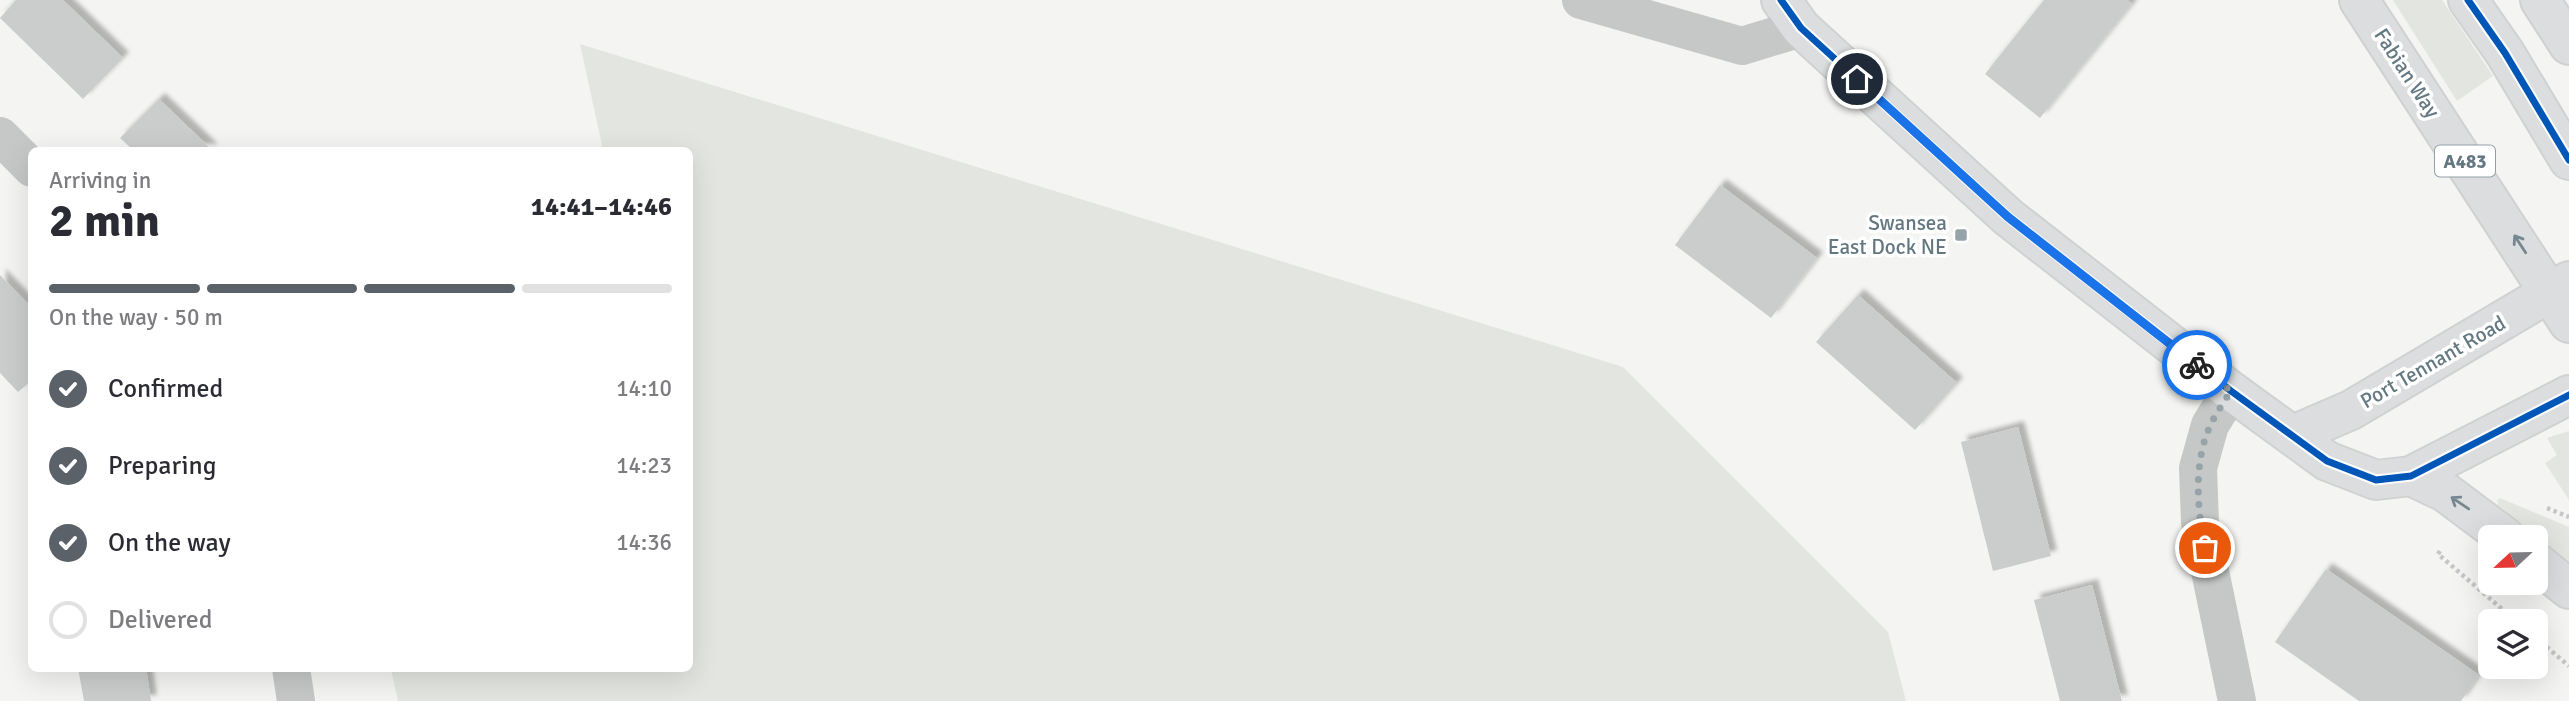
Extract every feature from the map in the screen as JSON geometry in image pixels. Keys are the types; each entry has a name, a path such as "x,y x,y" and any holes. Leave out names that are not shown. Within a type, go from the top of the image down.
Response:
{"main road":[{"name":"Fabian Way","path":"2359,0 2563,299"},
{"path":"2469,0 2505,53 2569,160"},
{"path":"2540,0 2569,45"},
{"path":"1791,14 2008,217 2231,391 2328,461 2376,480 2411,475 2569,395"},
{"name":"Port Tennant Road","path":"2293,435 2351,410 2563,299"},
{"path":"2411,475 2445,492 2489,525"},
{"path":"2548,572 2569,589"}],"street":[{"path":"1581,0 1742,47 1791,14"},
{"path":"0,136 28,164"},
{"path":"2231,391 2210,425 2198,468 2200,523 2236,701"},
{"path":"292,672 296,701"}],"path":[{"path":"2548,649 2569,667"}],"shaded area":[{"path":"2393,0 2442,0 2493,76 2457,101"},
{"path":"580,44 1623,367 1888,632 1906,701 398,701 392,672 693,672 693,147 602,147"},
{"path":"2569,431 2569,500 2545,463 2557,455 2547,438"},
{"path":"2500,498 2569,527 2569,563 2548,546 2548,525 2522,525 2498,505 2497,500"}],"building":[{"path":"16,0 63,0 123,58 83,99 0,18"},
{"path":"2044,0 2127,0 2132,4 2040,118 1985,74"},
{"path":"159,99 209,147 130,147 120,138"},
{"path":"1720,185 1817,258 1771,318 1675,245"},
{"path":"0,275 28,304 28,383 18,392 0,373"},
{"path":"1858,295 1957,383 1915,430 1816,342"},
{"path":"2018,427 2051,556 1993,571 1961,442"},
{"path":"2326,569 2478,676 2461,701 2359,701 2275,642"},
{"path":"2092,585 2122,701 2060,701 2034,600"},
{"path":"79,672 147,672 151,701 84,701"}],"cycle path":[{"path":"1781,0 1801,28 2008,217 2231,391 2327,461 2376,480 2411,476 2569,395"},
{"path":"2468,0 2505,53 2569,160"}],"way so far":[{"path":"2197,365 2231,391 2210,425 2198,468 2200,523 2205,548"}],"place":[{"name":"Swansea East Dock NE","path":"1961,235"}],"route":[{"path":"1857,79 2008,217 2197,365"}]}
